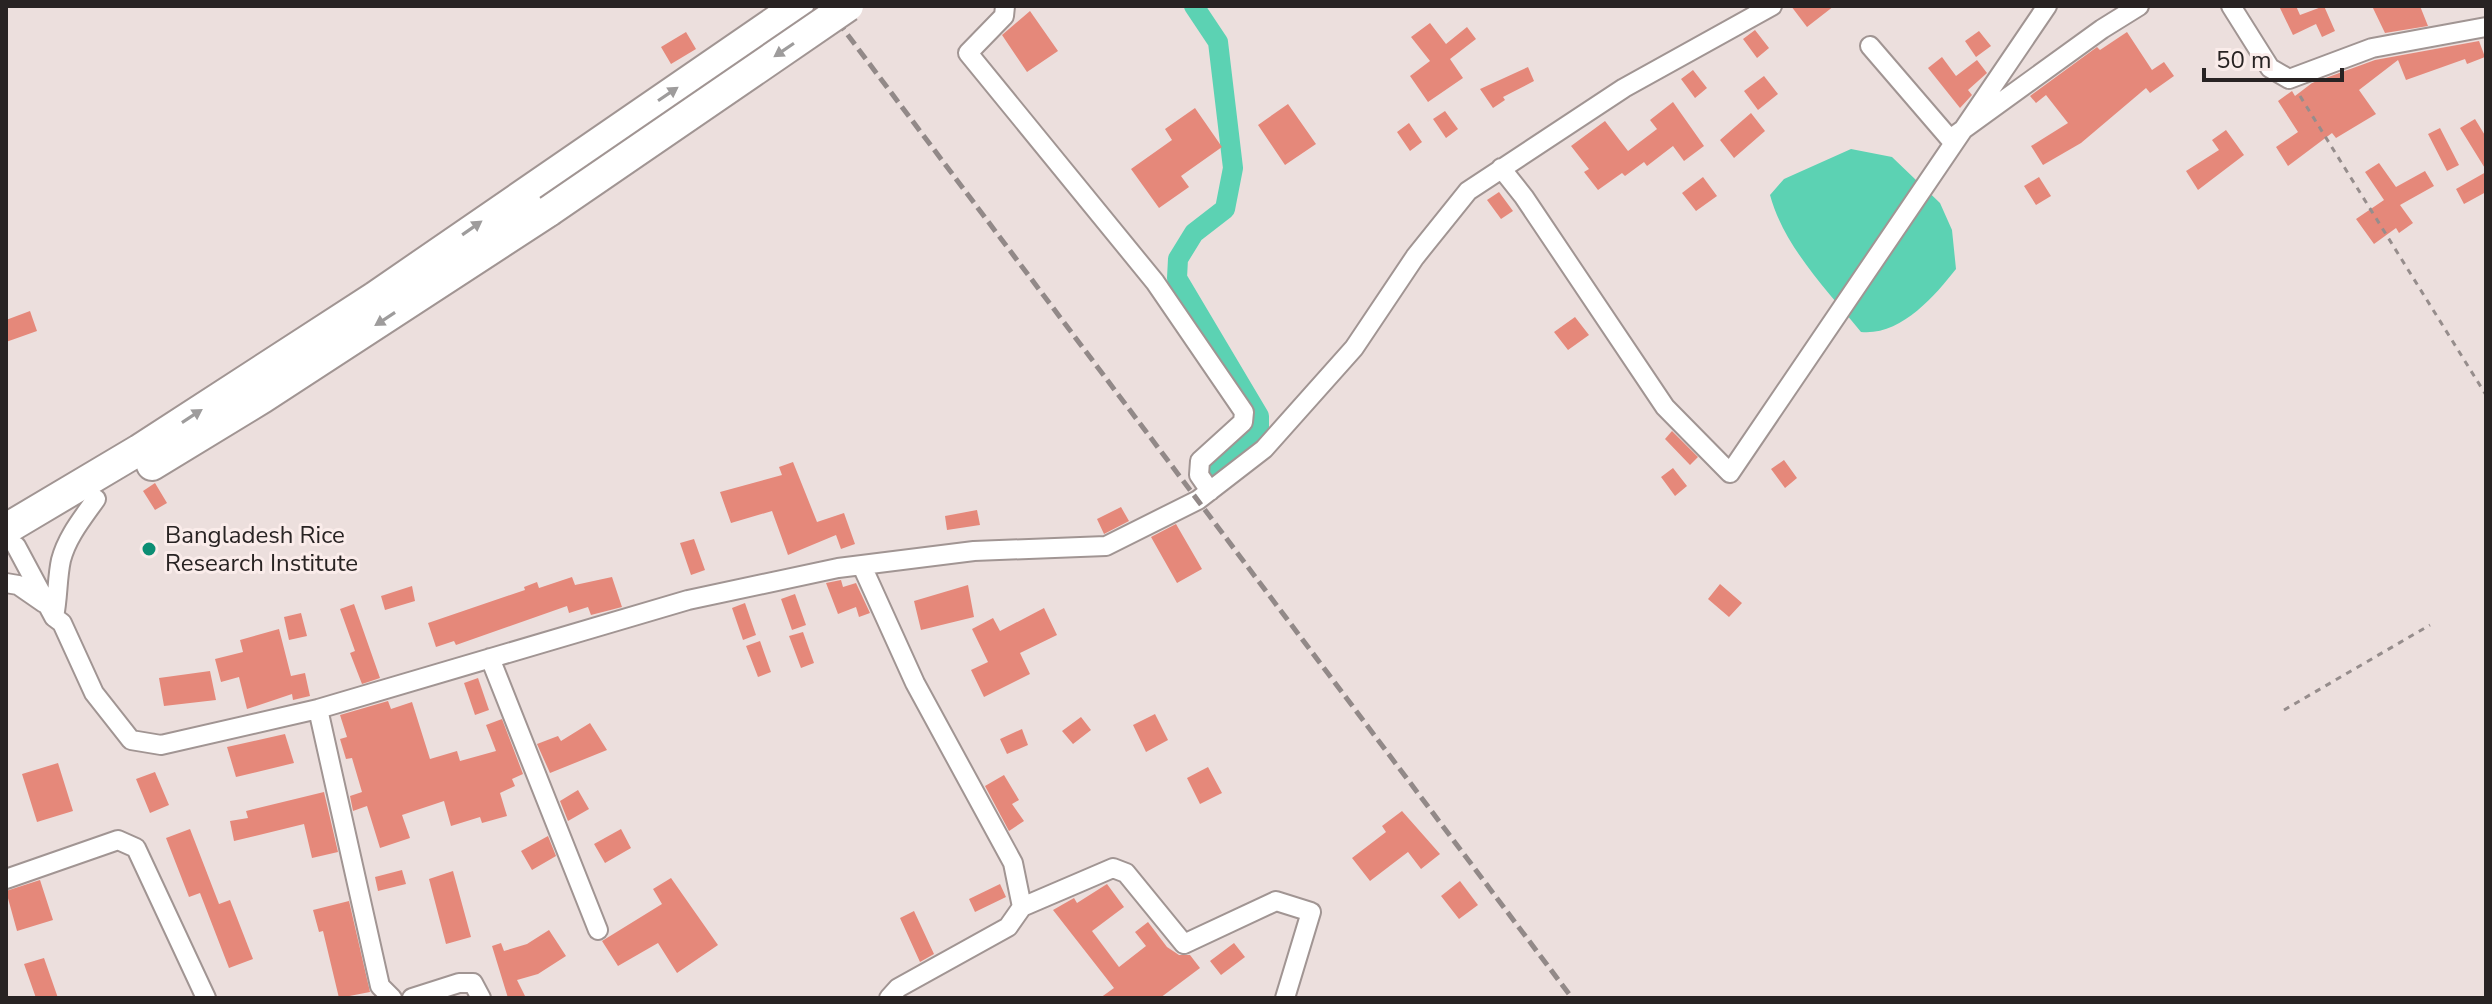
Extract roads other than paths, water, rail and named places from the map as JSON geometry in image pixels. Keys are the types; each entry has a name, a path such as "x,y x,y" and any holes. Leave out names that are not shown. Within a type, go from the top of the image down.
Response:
{"main road":[{"path":"9,542 798,6"},
{"path":"9,542 96,499 262,398 549,211 848,6"}],"street":[{"path":"1005,6 1004,16 968,53 1155,282 1244,412 1243,422 1200,461 1199,475 1210,491"},
{"path":"6,583 18,585 62,623 94,693 131,740 161,745 318,709 688,600 862,566 974,551 1106,546 1210,491 1264,449 1354,348 1415,257 1468,191 1624,88 1772,6"},
{"path":"1501,168 1524,197 1665,407 1730,473 2047,6"},
{"path":"1870,46 1950,139 2102,29 2139,6"},
{"path":"2231,6 2270,68 2289,79 2372,48 2486,27"},
{"path":"52,612 61,590 60,562 71,534 96,499"},
{"path":"9,542 52,612"},
{"path":"862,566 915,683 1013,863 1022,907"},
{"path":"490,658 598,930"},
{"path":"318,709 380,986 392,998"},
{"path":"6,879 118,840 136,848 206,998"},
{"path":"889,998 898,988 1008,927 1022,907 1113,868 1126,873 1184,944 1276,901 1311,912 1285,998"},
{"path":"412,998 459,983 473,983 481,998"}],"waterway":[{"path":"1194,6 1218,42 1233,168 1225,209 1194,233 1178,259 1177,278 1259,416 1259,427 1214,472"}],"railway":[{"path":"826,6 1572,998"}],"place":[{"name":"Bangladesh Rice Research Institute","path":"149,549"}]}
